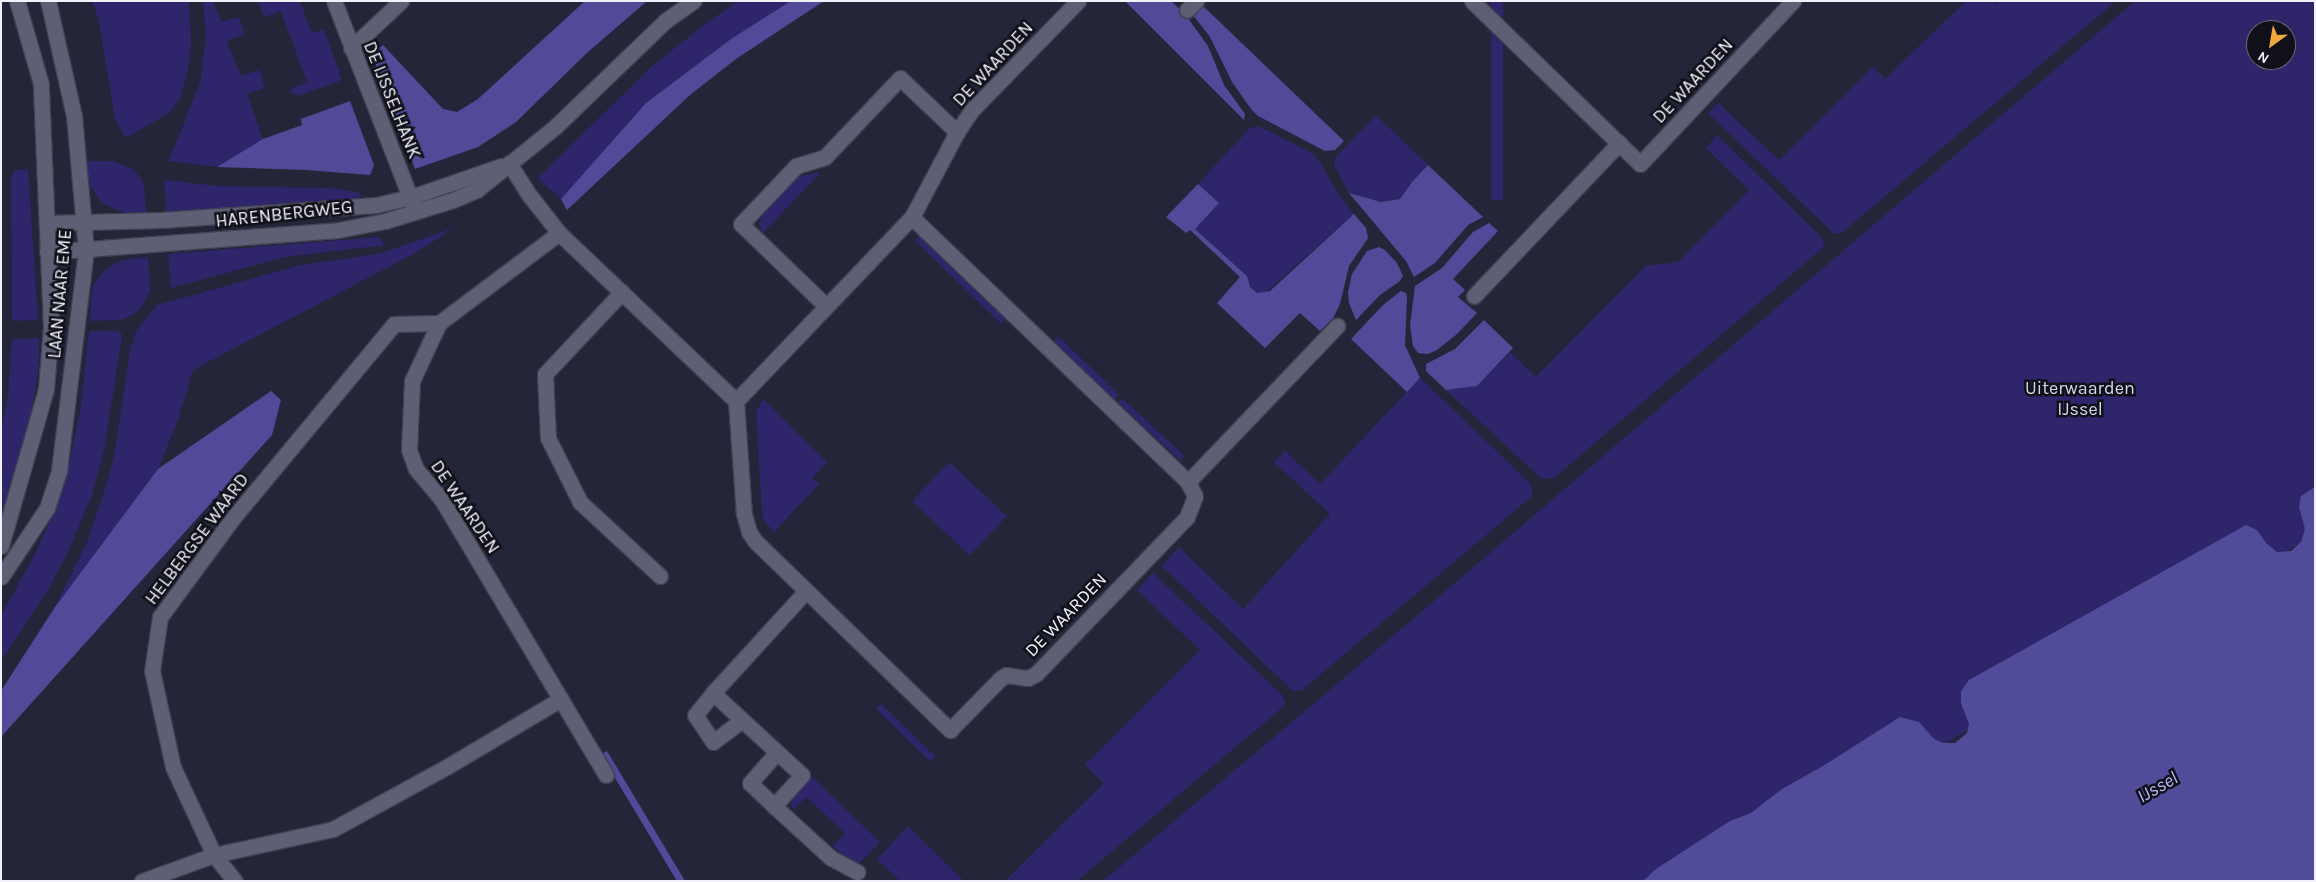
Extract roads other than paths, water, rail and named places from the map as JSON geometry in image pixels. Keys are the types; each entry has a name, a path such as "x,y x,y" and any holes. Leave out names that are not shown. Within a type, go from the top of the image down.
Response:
{"street":[{"name":"LAAN NAAR EME","path":"1,546 46,389 51,326 40,84 17,1"},
{"name":"LAAN NAAR EME","path":"1,576 47,508 59,470 86,250 74,116 48,1"},
{"name":"DE IJSSELHANK","path":"334,1 411,197 415,213"},
{"path":"351,48 401,1"},
{"name":"HARENBERGWEG","path":"47,252 338,230 415,213 477,190 556,126 664,21 694,1"},
{"name":"DE WAARDEN","path":"1078,1 972,110 957,132 912,217 736,401 744,514 749,532 806,591 950,730 1006,675 1028,678 1036,674 1187,517 1195,496 1188,482"},
{"name":"DE WAARDEN","path":"1472,1 1640,164 1793,1"},
{"name":"DE WAARDEN","path":"826,306 740,224 796,166 825,157 900,78 957,132"},
{"path":"1474,296 1619,143"},
{"name":"HARENBERGWEG","path":"47,223 161,220 376,205 411,197 509,163"},
{"path":"509,163 530,196 559,233 736,401"},
{"path":"912,217 1188,482 1337,326"},
{"name":"DE WAARDEN","path":"559,233 439,323 412,381 409,450 416,469 442,500 606,775"},
{"path":"622,292 545,374 548,438 580,502 660,576"},
{"name":"HELBERGSE WAARD","path":"235,881 214,856 173,766 152,671 160,617 232,518 394,324 439,323"},
{"path":"742,720 713,742 695,715 806,591"},
{"path":"713,693 802,775 774,806"},
{"path":"142,881 214,856 333,829 448,766 561,699"},
{"path":"777,752 750,783 831,858 857,872"}],"water":[{"name":"IJssel","path":"2315,487 2315,881 1643,881 1656,869 1730,821 1751,813 1782,789 1823,766 1900,717 1919,722 1934,739 1943,743 1955,743 1967,733 1969,724 1961,703 1961,691 1969,680 2246,525 2257,530 2266,543 2277,552 2291,551 2301,542 2305,529 2299,507 2301,496"}],"park label":[{"name":"Uiterwaarden IJssel","path":"2080,399"}]}
